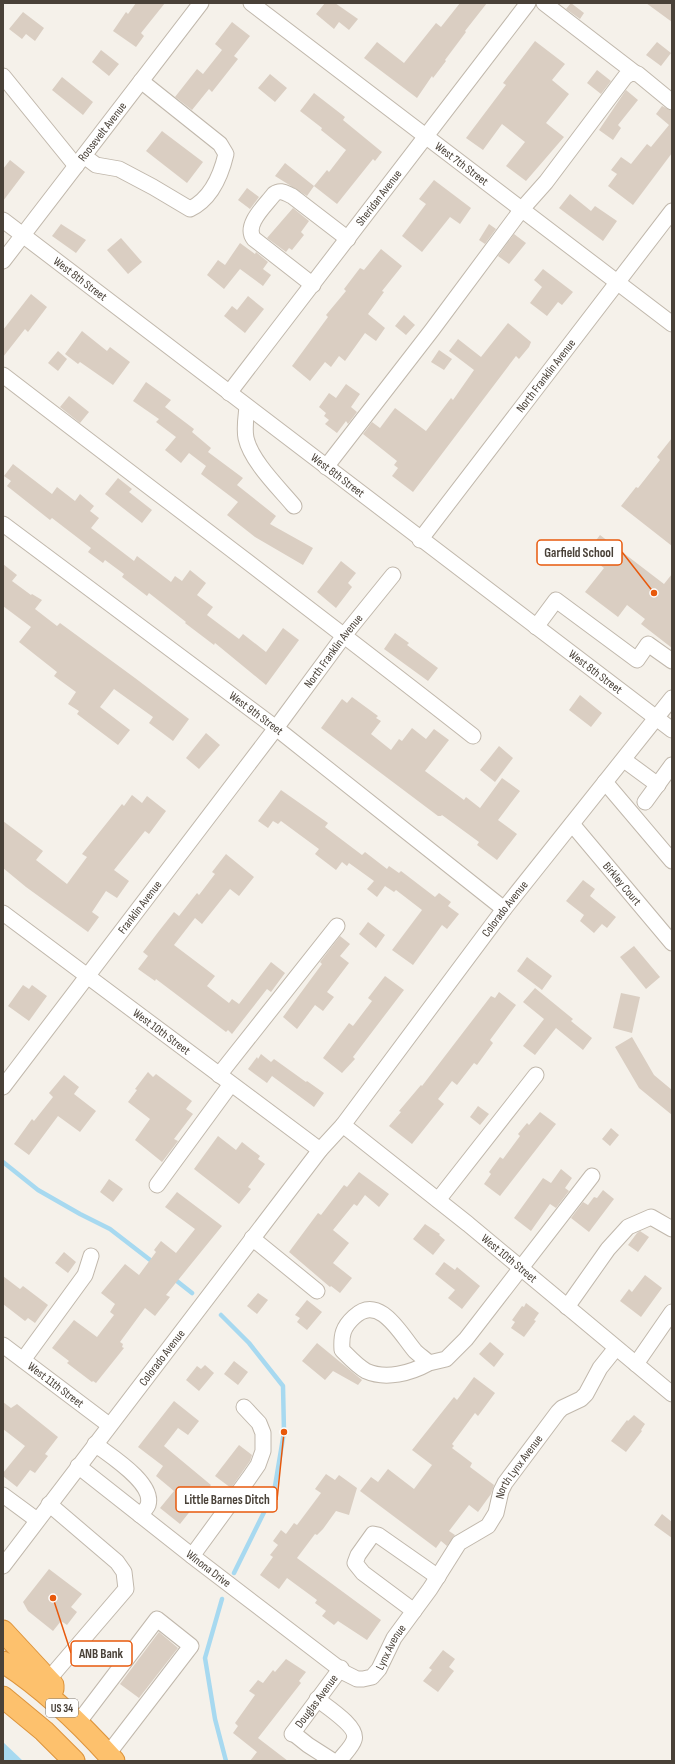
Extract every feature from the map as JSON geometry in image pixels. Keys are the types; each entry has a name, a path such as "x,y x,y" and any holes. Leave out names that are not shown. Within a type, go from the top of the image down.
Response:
{"highway":[{"path":"3,1631 48,1680 52,1686 55,1702"},
{"name":"US 34","path":"3,1662 55,1702 111,1757"},
{"name":"US 34","path":"3,1697 44,1731 74,1761"}],"street":[{"name":"Roosevelt Avenue","path":"3,261 201,3"},
{"name":"West 7th Street","path":"251,3 672,324"},
{"name":"Sheridan Avenue","path":"229,393 528,3"},
{"path":"544,3 672,102"},
{"path":"326,467 432,330 522,209 546,182 625,77 635,73"},
{"path":"3,76 80,161 119,169 190,209 198,206 209,193 221,173 226,154 220,144 141,81"},
{"path":"313,284 280,260 251,236 251,226 274,194 282,191 292,196 348,239"},
{"name":"North Franklin Avenue","path":"420,540 672,211"},
{"name":"West 8th Street","path":"3,220 420,540 672,730"},
{"path":"3,375 181,512 345,635 473,736"},
{"path":"247,407 245,430 250,448 261,465 294,506"},
{"name":"West 9th Street","path":"3,524 276,728 504,909"},
{"name":"North Franklin Avenue","path":"276,728 345,635 393,575"},
{"path":"536,627 556,600 637,660 648,644 672,661"},
{"name":"Colorado Avenue","path":"3,1566 252,1238 320,1150 343,1125 504,909 672,698"},
{"name":"Franklin Avenue","path":"3,1087 276,728"},
{"path":"624,760 658,785"},
{"path":"645,802 672,766"},
{"path":"605,782 672,861"},
{"name":"Birkley Court","path":"572,824 672,943"},
{"name":"West 10th Street","path":"3,912 86,976 320,1150"},
{"path":"157,1185 225,1080 337,926"},
{"path":"438,1200 536,1075"},
{"name":"West 10th Street","path":"343,1125 438,1200 672,1394"},
{"path":"429,1363 416,1351 400,1330 386,1316 372,1309 359,1312 348,1322 341,1337 342,1350 366,1370 387,1376 418,1369 429,1363 446,1360 466,1339 592,1176"},
{"path":"567,1307 608,1249 628,1227 651,1217 672,1229"},
{"path":"252,1238 317,1291"},
{"path":"23,1360 85,1276 91,1256"},
{"path":"636,1364 672,1312"},
{"name":"West 11th Street","path":"3,1345 109,1425"},
{"name":"North Lynx Avenue","path":"434,1583 459,1543 488,1526 496,1513 501,1490 505,1483 558,1412 562,1408 581,1399 586,1394 600,1368 616,1348"},
{"path":"192,1556 258,1465 264,1451 263,1433 259,1423 244,1407"},
{"path":"95,1444 135,1475 145,1490 148,1497 148,1505 140,1515"},
{"name":"Winona Drive","path":"78,1466 192,1556 340,1668"},
{"path":"3,1495 37,1520"},
{"path":"48,1680 126,1588 124,1572 117,1562 49,1504"},
{"path":"414,1611 363,1573 355,1563 358,1555 373,1534 378,1535 434,1583"},
{"name":"Lynx Avenue","path":"340,1668 357,1679 372,1677 385,1660 394,1638 434,1583"},
{"path":"78,1723 156,1619 191,1646 111,1757"},
{"name":"Douglas Avenue","path":"333,1761 292,1733 340,1668"},
{"path":"317,1699 349,1724 355,1734 354,1741 339,1761"}],"water":[{"path":"3,1742 23,1761 3,1761"}],"building":[{"path":"136,3 165,3 141,33 144,36 136,47 113,31 126,12 128,14"},
{"path":"325,3 335,3 358,19 349,30 339,22 334,29 316,14"},
{"path":"460,3 487,3 465,31 466,32 445,60 446,61 433,78 432,76 417,98 364,58 377,42 404,63 436,23 441,27"},
{"path":"571,3 584,13 580,19 566,9"},
{"path":"646,3 672,3 672,22"},
{"path":"23,12 44,28 35,41 26,34 22,39 9,29"},
{"path":"232,22 250,36 234,56 238,59 212,92 209,89 192,110 175,97 197,69 203,74 222,50 215,44"},
{"path":"535,41 565,64 552,80 569,94 546,123 564,137 526,181 506,166 525,142 502,124 483,150 466,138 506,85 503,83"},
{"path":"657,42 671,53 661,66 646,55"},
{"path":"101,50 119,64 109,76 92,62"},
{"path":"597,70 611,81 601,94 587,83"},
{"path":"270,74 287,88 275,102 258,88"},
{"path":"62,77 93,102 83,115 52,90"},
{"path":"626,90 638,100 618,125 621,128 613,140 599,130"},
{"path":"314,93 345,117 343,120 382,152 375,161 373,159 337,204 314,186 327,170 329,172 346,150 321,130 322,128 300,111"},
{"path":"662,106 672,111 672,153 633,205 608,186 617,174 611,170 621,157 631,164 647,144 651,147 669,125 656,114"},
{"path":"162,131 203,162 187,183 146,151"},
{"path":"10,160 25,172 3,201 3,169"},
{"path":"285,163 314,186 307,196 275,176"},
{"path":"434,180 471,208 460,224 450,217 422,252 402,236 426,204 419,199"},
{"path":"247,188 259,197 250,209 238,200"},
{"path":"570,194 591,211 595,206 617,221 603,241 559,208"},
{"path":"293,208 309,221 301,232 304,235 292,250 289,248 286,252 267,238"},
{"path":"61,224 86,240 76,253 52,236"},
{"path":"489,224 496,229 485,244 479,240"},
{"path":"514,234 526,243 509,264 498,256"},
{"path":"121,238 142,262 128,274 107,250"},
{"path":"240,243 255,254 256,252 268,262 263,269 271,275 263,286 240,269 224,289 207,275 218,260 225,265"},
{"path":"381,249 402,266 382,291 384,292 368,314 385,328 376,341 365,333 345,361 339,356 331,367 325,362 310,381 292,366 328,317 326,315 346,291 344,289 360,268 364,270"},
{"path":"543,269 573,292 562,305 558,302 547,316 530,303 542,287 534,280"},
{"path":"31,294 47,307 28,332 25,329 3,357 3,330"},
{"path":"248,296 264,309 245,333 224,316 232,306 237,310"},
{"path":"404,315 415,325 406,335 395,326"},
{"path":"508,323 531,342 529,347 519,359 516,356 413,492 392,476 398,468 394,465 397,461 363,434 372,422 380,428 395,408 426,431 451,398 453,400 474,370 449,351 458,339 481,357"},
{"path":"82,331 107,351 110,347 130,362 113,385 80,362 78,364 65,354"},
{"path":"439,350 452,359 444,370 431,362"},
{"path":"58,351 67,359 58,371 48,363"},
{"path":"146,382 171,400 165,407 194,429 192,432 211,448 208,452 243,478 237,485 276,516 270,524 313,548 303,565 255,537 227,515 238,502 201,474 206,466 189,453 181,463 165,450 176,437 156,422 159,419 133,401"},
{"path":"346,384 360,394 351,407 357,412 348,424 346,421 337,433 325,424 329,420 324,416 326,413 319,407 329,393 336,398"},
{"path":"69,396 89,412 80,423 60,407"},
{"path":"672,438 672,546 621,506 636,487 638,488 660,460 657,457"},
{"path":"13,464 52,494 57,487 75,501 80,494 94,506 90,511 99,518 91,528 134,561 137,556 171,582 175,576 182,581 190,570 206,583 197,595 213,607 207,615 239,639 243,634 266,652 283,628 299,640 266,685 215,643 214,645 149,593 147,596 122,577 124,574 105,560 103,563 88,552 91,548 52,518 50,520 7,486 11,481 4,476"},
{"path":"118,478 132,489 129,492 152,510 142,523 105,494"},
{"path":"600,535 664,584 672,574 672,648 641,624 645,619 627,605 618,617 585,592 604,568 586,554"},
{"path":"341,561 356,573 348,583 352,587 336,608 317,592"},
{"path":"3,564 17,575 12,581 31,595 32,594 42,600 35,609 57,626 60,623 189,719 173,741 149,723 153,717 114,689 100,707 130,730 118,745 77,714 79,711 68,704 76,692 54,676 57,672 19,642 31,627 3,606"},
{"path":"395,633 409,643 407,645 438,668 428,681 384,649"},
{"path":"580,695 602,713 591,727 569,710"},
{"path":"352,697 378,716 376,718 381,721 371,734 391,750 399,739 402,741 412,728 426,739 434,729 449,740 425,771 464,800 466,797 480,808 502,778 520,791 498,820 517,834 497,860 477,845 479,842 442,815 438,816 321,728 342,699 347,703"},
{"path":"206,733 220,745 199,769 186,758"},
{"path":"499,746 513,758 495,782 480,770"},
{"path":"281,790 328,823 325,827 362,855 365,852 387,869 389,866 399,873 401,871 435,897 439,893 451,902 448,906 459,914 447,929 442,925 413,965 392,950 422,910 396,890 394,892 385,886 377,897 367,889 374,881 349,863 347,866 342,862 336,870 315,854 319,849 281,821 278,824 273,821 268,828 258,821"},
{"path":"132,795 142,803 147,796 166,811 149,834 145,831 114,870 129,881 117,898 106,891 92,912 99,917 88,932 26,887 3,868 3,821 43,851 36,860 67,884 87,857 82,854 122,804 124,806"},
{"path":"226,854 254,877 239,896 230,889 202,924 195,918 174,945 215,976 207,986 229,1003 232,999 239,1004 271,962 285,973 271,992 267,989 232,1034 228,1030 226,1032 156,979 155,981 138,969 148,956 143,952 159,931 174,912 179,916 197,893 199,895 215,874 212,872"},
{"path":"583,880 595,889 590,896 616,917 607,928 602,924 594,933 580,921 584,915 566,901"},
{"path":"368,922 385,935 376,948 359,934"},
{"path":"340,936 350,944 340,956 349,963 327,992 334,997 323,1011 315,1005 297,1029 283,1017 322,964 320,962"},
{"path":"634,946 660,977 646,989 620,957"},
{"path":"527,957 552,976 542,990 517,971"},
{"path":"385,976 404,990 353,1057 355,1059 342,1073 323,1058 349,1023 353,1026 372,1001 368,998"},
{"path":"23,985 29,989 32,985 47,996 29,1021 8,1006"},
{"path":"535,988 573,1019 571,1021 592,1038 583,1050 556,1028 535,1055 523,1046 544,1019 523,1002"},
{"path":"499,992 516,1005 490,1040 493,1043 477,1065 474,1063 457,1085 452,1081 438,1099 444,1104 412,1144 389,1126 401,1112 399,1111 421,1085 422,1086 491,996 495,998"},
{"path":"621,993 640,997 632,1033 613,1028"},
{"path":"632,1037 654,1075 672,1090 672,1115 639,1088 615,1047"},
{"path":"261,1054 271,1062 274,1059 324,1093 314,1107 272,1076 267,1083 248,1069"},
{"path":"148,1072 153,1077 156,1074 192,1101 186,1109 193,1114 174,1139 178,1141 162,1162 135,1140 150,1119 128,1102 137,1090 135,1089"},
{"path":"64,1075 79,1087 74,1094 96,1111 80,1132 58,1116 29,1155 14,1144 32,1119 34,1121 53,1097 49,1093"},
{"path":"478,1106 489,1114 480,1125 470,1117"},
{"path":"540,1112 556,1124 500,1196 484,1184 491,1174 489,1172 500,1157 503,1159 520,1136 518,1134 527,1123 529,1125"},
{"path":"611,1128 619,1135 610,1146 602,1139"},
{"path":"218,1136 236,1150 242,1142 260,1156 258,1159 265,1164 248,1187 251,1189 239,1204 194,1169"},
{"path":"561,1169 572,1178 565,1188 569,1191 556,1208 550,1204 531,1231 514,1218 543,1178 551,1183"},
{"path":"359,1172 389,1194 379,1207 365,1195 357,1206 354,1204 333,1230 349,1243 333,1263 352,1278 340,1293 331,1286 330,1287 289,1252 318,1213 321,1215 344,1185 347,1187"},
{"path":"109,1179 123,1189 113,1202 100,1192"},
{"path":"603,1190 614,1199 589,1232 571,1218 583,1202 588,1205 594,1197 597,1198"},
{"path":"177,1192 222,1226 166,1295 170,1297 155,1316 145,1308 120,1342 123,1344 122,1347 124,1348 96,1383 93,1381 92,1382 67,1363 69,1361 52,1348 74,1320 97,1337 114,1315 110,1312 115,1304 101,1293 125,1264 139,1275 156,1252 154,1250 161,1241 176,1253 195,1229 165,1207"},
{"path":"425,1224 440,1234 439,1235 445,1240 433,1255 413,1239"},
{"path":"640,1231 649,1237 638,1252 628,1245"},
{"path":"64,1252 76,1262 68,1273 55,1263"},
{"path":"444,1262 455,1270 457,1267 480,1286 462,1309 448,1298 455,1290 435,1274"},
{"path":"645,1275 662,1288 641,1317 620,1301 629,1289 632,1292"},
{"path":"3,1276 20,1289 23,1286 48,1305 35,1323 28,1318 25,1321 3,1304"},
{"path":"258,1293 268,1300 257,1314 247,1306"},
{"path":"307,1300 322,1312 307,1330 297,1322 300,1318 295,1315"},
{"path":"526,1303 539,1313 534,1320 536,1321 524,1337 511,1328 515,1322 512,1320"},
{"path":"490,1342 504,1354 494,1367 479,1354"},
{"path":"317,1343 362,1380 358,1385 333,1371 325,1380 302,1361"},
{"path":"234,1361 248,1372 238,1385 224,1374"},
{"path":"205,1365 214,1373 199,1391 186,1380 197,1366 201,1369"},
{"path":"474,1377 495,1393 478,1416 475,1413 452,1444 454,1446 452,1448 472,1463 470,1467 494,1485 491,1494 478,1512 469,1505 449,1531 455,1535 447,1546 441,1541 436,1548 360,1491 371,1477 378,1482 388,1469 414,1489 432,1465 412,1450 454,1397 457,1400"},
{"path":"174,1401 199,1421 188,1435 178,1428 164,1446 211,1485 180,1524 160,1508 174,1491 156,1476 163,1466 138,1447"},
{"path":"3,1402 11,1408 17,1404 58,1437 45,1454 48,1456 35,1473 30,1470 17,1487 3,1476 3,1473 25,1446 3,1429"},
{"path":"634,1415 645,1424 641,1430 642,1431 626,1452 611,1441 627,1420 628,1421"},
{"path":"239,1445 252,1455 250,1461 231,1488 215,1476"},
{"path":"326,1474 335,1480 339,1475 357,1488 349,1515 336,1511 323,1529 317,1535 315,1534 297,1558 381,1620 367,1640 338,1621 334,1625 322,1616 326,1611 315,1603 317,1600 287,1578 279,1589 260,1575 273,1557 270,1555 278,1545 273,1541 281,1530 286,1534 294,1523 297,1525 321,1493 315,1489"},
{"path":"662,1514 672,1522 672,1538 654,1525"},
{"path":"49,1569 82,1594 71,1607 77,1612 67,1625 61,1621 53,1631 28,1611 23,1602"},
{"path":"159,1632 178,1648 139,1698 120,1684"},
{"path":"443,1650 455,1659 449,1667 454,1671 438,1692 423,1681 432,1670 429,1668"},
{"path":"286,1659 306,1672 299,1681 301,1683 258,1738 288,1761 250,1761 257,1752 233,1733 238,1726 235,1723 255,1695 249,1691 258,1680 263,1683 273,1670 275,1672"}],"waterway":[{"path":"3,1162 38,1190 110,1229 154,1263"},
{"path":"173,1278 192,1293"},
{"path":"221,1315 249,1343 283,1386 284,1432 274,1492 234,1573"},
{"path":"222,1599 205,1658 215,1719 226,1761"}],"place":[{"name":"Garfield School","path":"654,593"},
{"name":"Little Barnes Ditch","path":"284,1432"},
{"name":"ANB Bank","path":"53,1598"}]}
